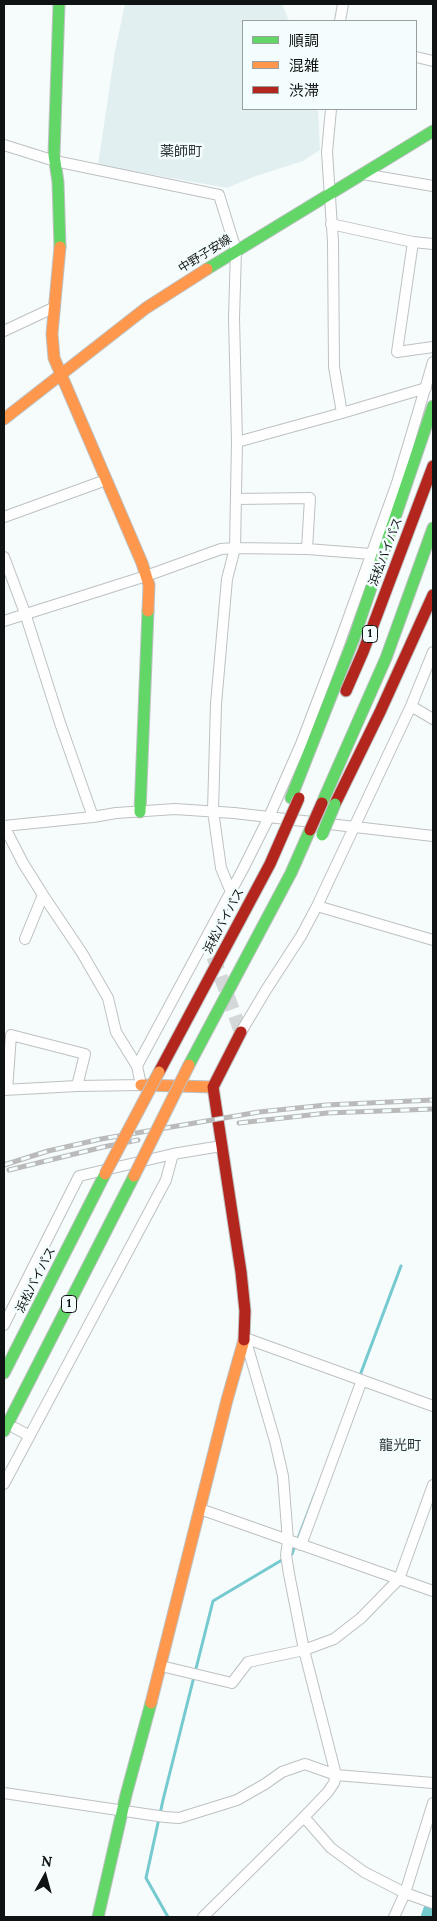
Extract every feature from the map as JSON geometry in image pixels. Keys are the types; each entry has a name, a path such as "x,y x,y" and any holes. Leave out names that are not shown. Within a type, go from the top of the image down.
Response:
{"main road":[{"path":"59,4 55,161 58,182 60,240 52,334 54,358 149,585 140,812"},
{"name":"中野子安線","path":"4,419 146,308 236,250 433,131"},
{"path":"295,798 354,638 433,406"},
{"name":"浜松バイパス","path":"4,1373 105,1174 270,864 295,798 363,652 433,466"},
{"name":"1","path":"9,1430 189,1065 291,872 386,658 433,528"},
{"path":"291,872 322,835 433,595"},
{"path":"98,1917 123,1810 227,1400 245,1338 246,1311 213,1087 242,1032"},
{"path":"141,1085 213,1087"}],"street":[{"path":"340,20 343,4"},
{"path":"417,57 433,61"},
{"path":"331,110 327,152 331,224 334,367 342,413"},
{"path":"4,145 55,161 219,195 236,250 234,318 237,442 235,548 227,579 217,694 213,811 221,868 230,892"},
{"path":"362,174 433,186"},
{"path":"331,224 413,242 433,244"},
{"path":"413,242 397,352 433,347"},
{"path":"4,331 55,307"},
{"path":"138,1066 269,817 301,744 371,554 399,484 433,362"},
{"path":"237,442 426,388"},
{"path":"4,517 106,480"},
{"path":"236,499 310,498 307,549"},
{"path":"4,621 146,576 220,549 307,549 371,554"},
{"path":"4,557 25,613 60,724 93,818"},
{"path":"242,1032 266,990 301,936 317,906 411,706 433,652"},
{"path":"411,706 433,719"},
{"path":"77,1086 86,1054 11,1035 5,1090 141,1085 138,1066 116,1032 108,998 82,953 43,895 4,826 175,809 213,811 433,836"},
{"path":"25,939 43,895"},
{"path":"317,906 433,940"},
{"path":"4,1325 79,1176 173,1154 221,1146"},
{"path":"4,1484 28,1435 166,1180 173,1154"},
{"path":"245,1338 433,1406"},
{"path":"203,1917 304,1817 334,1783 336,1775 304,1650 289,1574 286,1555 288,1541 282,1476 275,1441 245,1338"},
{"path":"301,1545 359,1379"},
{"path":"9,1430 28,1435"},
{"path":"161,1666 232,1683 248,1662 304,1650 334,1639 361,1618 399,1579 433,1485"},
{"path":"200,1509 433,1591"},
{"path":"4,1793 179,1818 236,1800 282,1772 304,1764 336,1775 433,1782"},
{"path":"394,1917 408,1894 433,1803"},
{"path":"304,1817 331,1848 364,1872 433,1904"}],"shaded area":[{"path":"125,4 282,4 289,20 242,20 242,110 318,110 320,150 303,161 253,177 227,188 98,165 115,51"}],"waterway":[{"path":"359,1378 401,1266"},
{"path":"168,1917 146,1878 163,1800 213,1601 292,1554 315,1494"},
{"path":"431,1917 433,1911"}],"tunnel":[{"path":"206,937 241,1032"}],"railway":[{"path":"4,1165 48,1151 101,1139 259,1112 326,1105 433,1100"},
{"path":"239,1123 327,1113 433,1109"},
{"path":"9,1170 138,1140"}],"traffic: fast":[{"path":"59,4 54,155 58,182 60,247"},
{"path":"207,269 433,131"},
{"path":"291,798 354,638 433,406"},
{"path":"322,803 386,658 433,528"},
{"path":"140,812 148,611"},
{"path":"322,835 335,804"},
{"path":"189,1065 291,873 310,830"},
{"path":"4,1373 105,1174"},
{"path":"4,1431 134,1176"},
{"path":"98,1917 126,1795 151,1703"}],"traffic: slow":[{"path":"60,247 52,334 54,358 142,563 149,585 148,611"},
{"path":"4,419 146,308 207,269"},
{"path":"134,1176 189,1065"},
{"path":"105,1174 159,1072"},
{"path":"141,1085 213,1087"},
{"path":"151,1703 227,1400 244,1340"}],"traffic: jam":[{"path":"346,691 363,652 433,466"},
{"path":"335,804 380,712 433,595"},
{"path":"284,832 299,798"},
{"path":"310,830 322,803"},
{"path":"159,1072 270,864 284,832"},
{"path":"241,1032 213,1087 241,1272 245,1311 244,1340"}],"district":[{"name":"薬師町","path":"181,152"},
{"name":"龍光町","path":"400,1446"}]}
